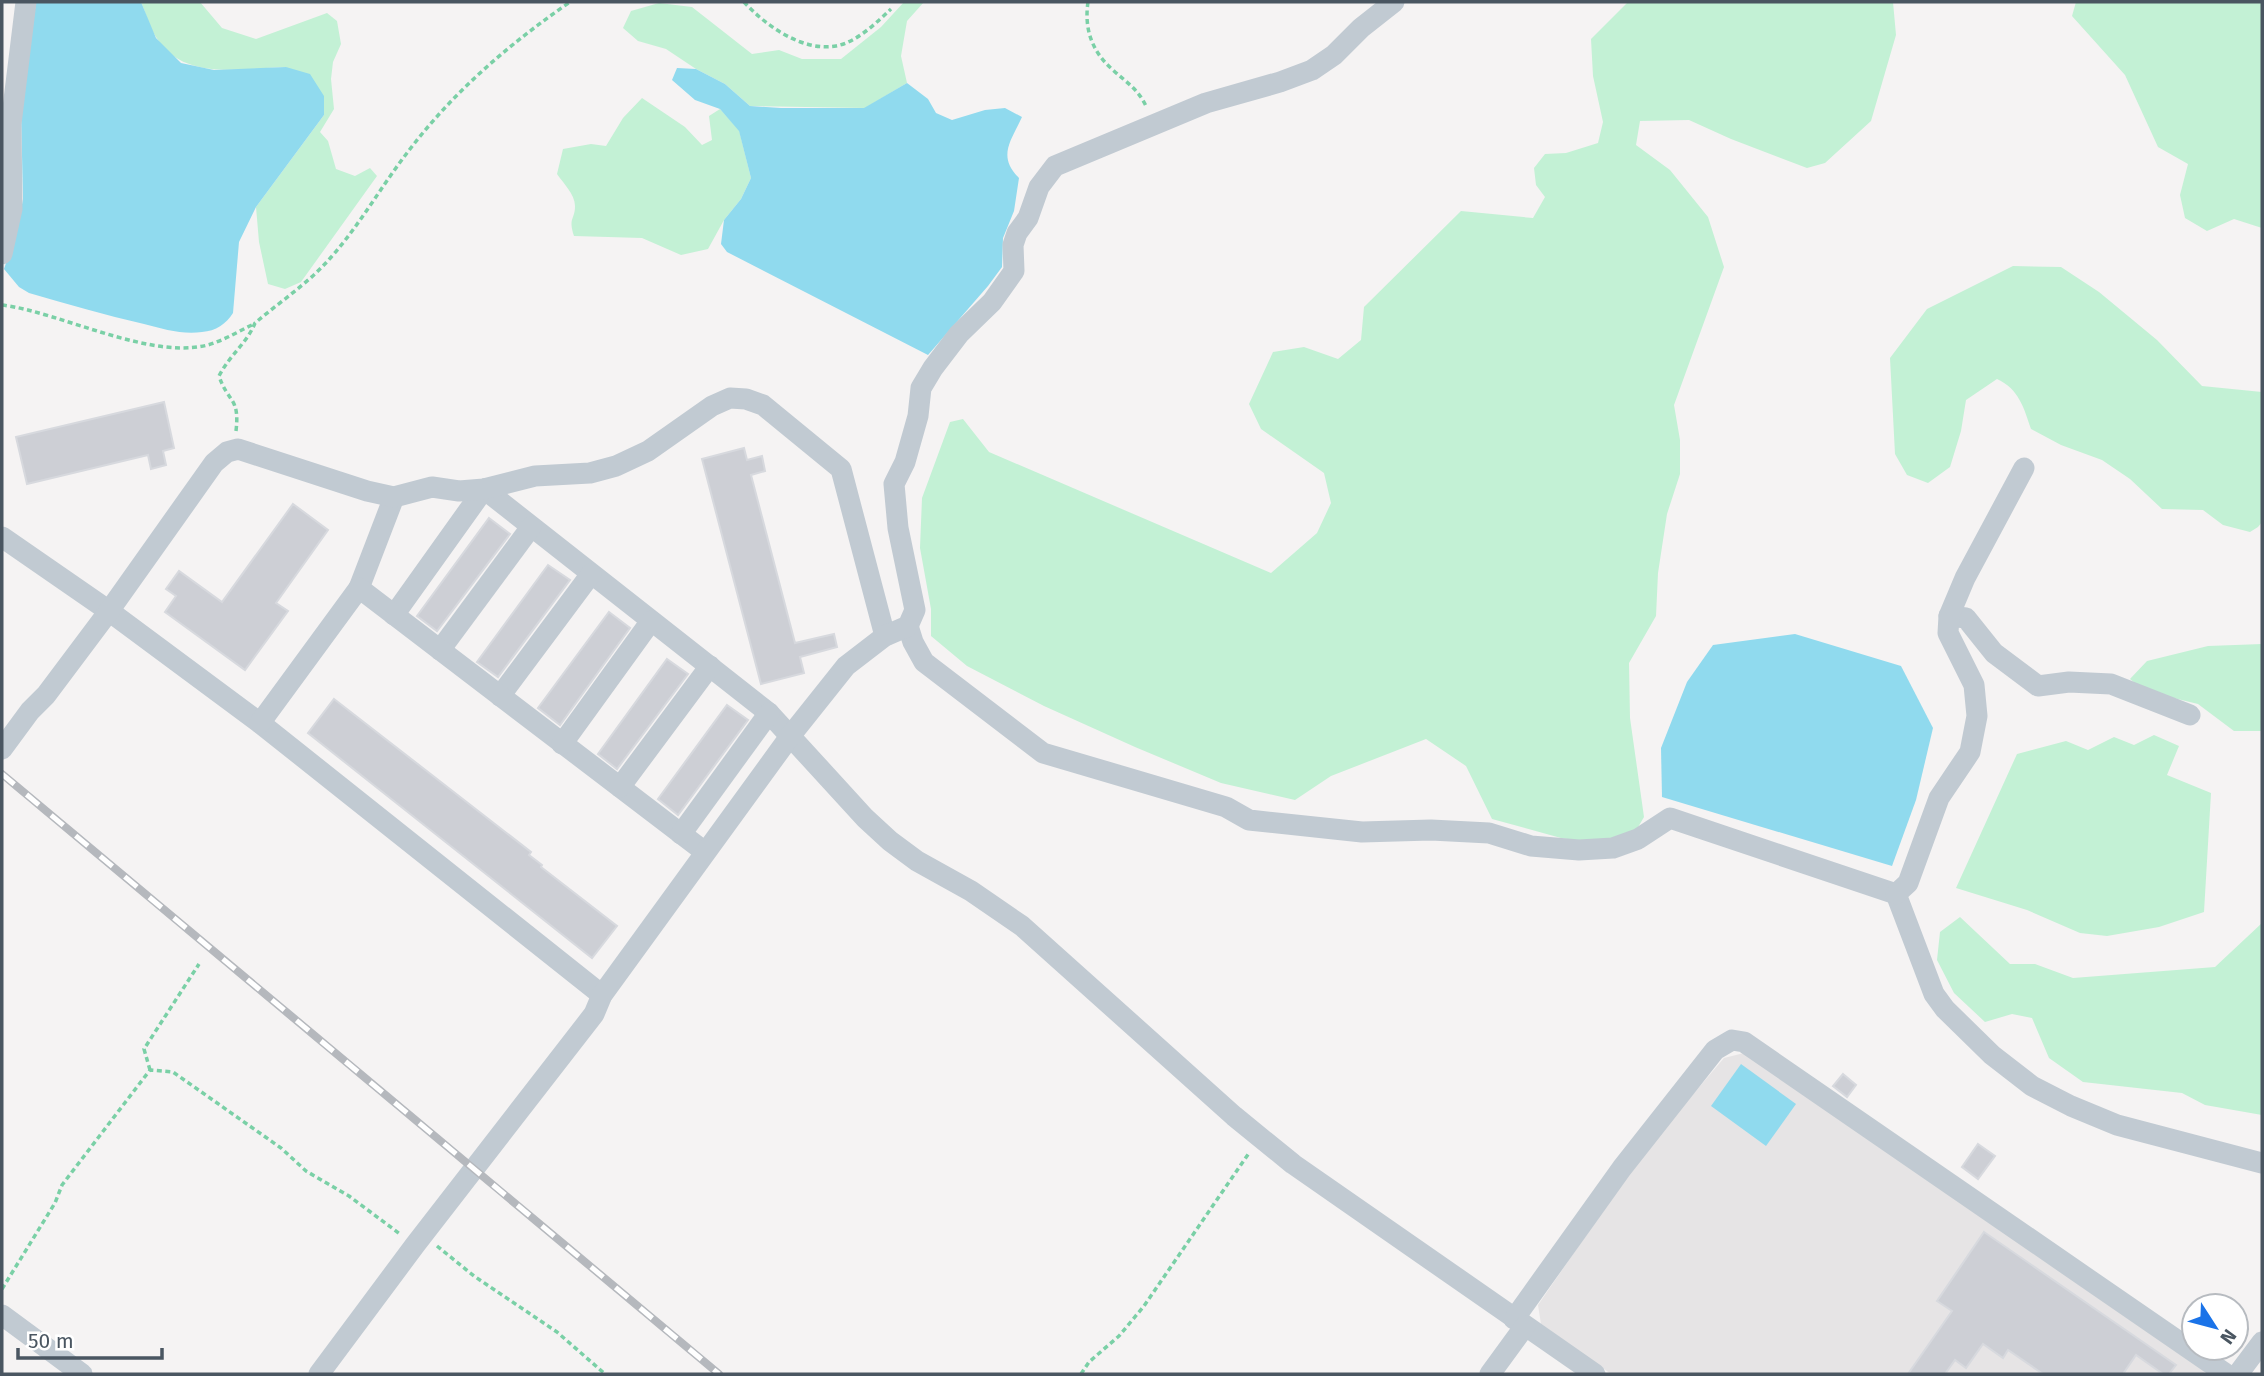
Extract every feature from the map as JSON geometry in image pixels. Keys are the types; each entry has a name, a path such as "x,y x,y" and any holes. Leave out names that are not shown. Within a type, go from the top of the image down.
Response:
{"street":[{"path":"2,254 12,209 11,124 26,2"},
{"path":"319,1374 594,1014 601,995 791,734 846,666 884,636 908,625 915,610 898,528 894,484 905,462 915,428 920,388 959,334 992,302 1014,271 1013,245 1017,233 1028,218 1039,187 1046,176 1055,166 1149,125 1206,103 1312,70 1334,55 1361,28 1394,2"},
{"path":"2,749 109,611 214,463 228,452 238,449 367,491 394,496 432,487 459,491 484,489 535,476 590,473 616,466 648,451 712,406 730,398 746,399 763,405 841,469 884,636"},
{"path":"1896,894 1908,883 1939,798 1970,752 1977,716 1974,685 1948,633 1949,616 1965,578 2024,468"},
{"path":"484,489 769,713 865,818 890,841 917,861 971,891 1022,926 1293,1164 1595,1374"},
{"path":"394,615 484,489"},
{"path":"260,723 359,589 394,496"},
{"path":"440,650 531,527"},
{"path":"2,537 109,611 260,723 601,995"},
{"path":"500,696 591,574"},
{"path":"359,589 705,852"},
{"path":"1949,616 1966,618 1994,653 2038,686 2069,682 2111,684 2190,715"},
{"path":"562,744 651,621"},
{"path":"908,625 913,642 925,662 1043,753 1226,807 1249,820 1362,832 1431,830 1489,833 1531,846 1579,850 1613,848 1626,844 1670,818 1896,894"},
{"path":"620,788 710,666"},
{"path":"681,834 769,713"},
{"path":"1896,894 1934,994 1945,1009 1992,1055 2032,1086 2117,1125 2262,1163"},
{"path":"1490,1374 1520,1323 1631,1157 1715,1050 1732,1040 1744,1042 2226,1374"},
{"path":"2,1315 82,1374"},
{"path":"2238,1374 2259,1352"}],"path":[{"path":"2,305 149,344 182,348 213,344 255,323 316,273 351,233 407,153 481,71 570,2"},
{"path":"744,2 782,33 811,45 836,46 855,38 891,9"},
{"path":"1088,2 1086,18 1089,37 1097,53 1112,70 1142,96 1149,125"},
{"path":"233,450 238,417 236,403 223,389 219,376 227,361 251,334 255,323"},
{"path":"150,1070 144,1049 199,964"},
{"path":"150,1070 173,1072 281,1148 306,1171 419,1240 557,1332 605,1374"},
{"path":"2,1289 55,1203 62,1185 150,1070"},
{"path":"1081,1374 1089,1362 1119,1336 1144,1306 1260,1137"}],"shaded area":[{"path":"1752,1051 2180,1351 2180,1362 2196,1362 2203,1367 2205,1374 1611,1374 1541,1324 1538,1305 1642,1154 1724,1058"}],"green space":[{"path":"141,2 200,2 222,28 256,39 327,13 337,21 341,44 333,62 331,79 334,109 320,132 328,141 336,169 355,176 370,168 377,176 301,282 285,289 268,284 259,242 256,207 324,115 286,67 215,69 197,67 182,61 168,51 156,37"},
{"path":"904,2 924,2 907,21 901,56 907,83 865,108 750,106 725,84 666,49 638,41 623,28 631,11 659,3 692,7 752,54 779,50 802,59 841,59 881,27"},
{"path":"1628,2 1893,2 1896,35 1871,121 1825,163 1807,168 1689,120 1640,121 1636,145 1670,170 1708,217 1724,267 1674,405 1680,440 1680,474 1667,514 1658,573 1656,616 1629,663 1630,718 1644,817 1634,834 1607,845 1561,838 1492,819 1466,766 1426,739 1331,776 1295,800 1221,783 1044,706 967,666 931,636 931,609 920,548 922,498 950,422 963,419 989,452 1271,573 1317,533 1331,503 1324,473 1261,429 1249,404 1273,352 1304,347 1338,359 1361,340 1364,307 1461,211 1533,218 1545,197 1536,185 1534,168 1545,154 1566,153 1598,143 1603,122 1593,76 1591,39"},
{"path":"2076,2 2262,2 2262,228 2234,219 2207,231 2185,218 2180,195 2188,164 2158,147 2125,75 2072,16"},
{"path":"642,98 685,127 702,145 712,140 709,116 720,109 739,130 751,178 741,199 724,220 708,249 681,255 642,238 574,236 574,202 571,193 557,174 563,149 591,144 606,146 623,118"},
{"path":"2013,266 2061,267 2099,292 2157,340 2202,386 2262,392 2262,522 2258,527 2250,532 2223,525 2203,510 2162,509 2130,479 2102,460 2061,445 2031,429 2016,394 1997,379 1966,400 1961,431 1950,467 1928,483 1907,475 1895,454 1890,358 1927,309"},
{"path":"2262,644 2262,731 2234,731 2198,704 2145,691 2130,679 2147,661 2208,646"},
{"path":"2154,735 2179,746 2167,775 2211,793 2204,912 2159,927 2107,936 2080,933 2027,910 1956,888 2017,754 2066,741 2088,750 2114,737 2134,745"},
{"path":"1960,917 2010,964 2035,964 2073,978 2215,967 2262,923 2262,1115 2205,1105 2182,1093 2083,1082 2049,1058 2032,1018 2012,1014 1985,1022 1954,993 1937,960 1940,932"}],"water":[{"path":"36,2 141,2 156,38 181,63 214,70 286,67 310,74 324,96 324,115 256,207 239,242 233,313 220,326 195,333 180,332 100,313 29,293 19,287 4,269 18,227 23,199 21,112"},
{"path":"677,68 696,69 725,84 750,106 864,108 907,83 928,99 936,113 952,120 985,110 1005,108 1022,117 1010,141 1007,155 1012,170 1019,178 1014,211 1003,238 1002,267 928,355 727,252 721,244 724,220 741,199 751,178 739,131 720,109 695,100 672,80"},
{"path":"1795,634 1901,666 1933,728 1916,800 1892,866 1662,797 1661,748 1687,682 1713,645"},
{"path":"1741,1064 1796,1104 1766,1146 1711,1106"}],"building":[{"path":"164,402 174,448 163,451 166,465 151,469 148,455 27,484 16,437"},
{"path":"744,448 747,460 762,456 765,471 751,475 795,643 834,634 837,647 800,657 804,673 761,684 702,459"},
{"path":"293,504 328,530 276,603 288,611 245,670 165,612 176,596 166,589 179,571 222,602"},
{"path":"489,518 510,534 437,631 417,616"},
{"path":"548,565 570,580 498,677 477,662"},
{"path":"609,612 630,628 560,725 538,708"},
{"path":"667,659 688,674 617,769 598,754"},
{"path":"334,699 531,852 529,855 542,865 541,867 617,926 592,958 308,733"},
{"path":"727,705 748,720 678,815 658,799"},
{"path":"1843,1074 1856,1085 1847,1097 1833,1086"},
{"path":"1978,1144 1995,1156 1978,1179 1962,1167"},
{"path":"1984,1232 2176,1365 2169,1374 2163,1374 2136,1355 2123,1374 2043,1374 2008,1350 2003,1358 1983,1344 1966,1368 1955,1360 1945,1374 1908,1374 1952,1311 1937,1301"}],"railway":[{"path":"2,774 719,1374"}]}
